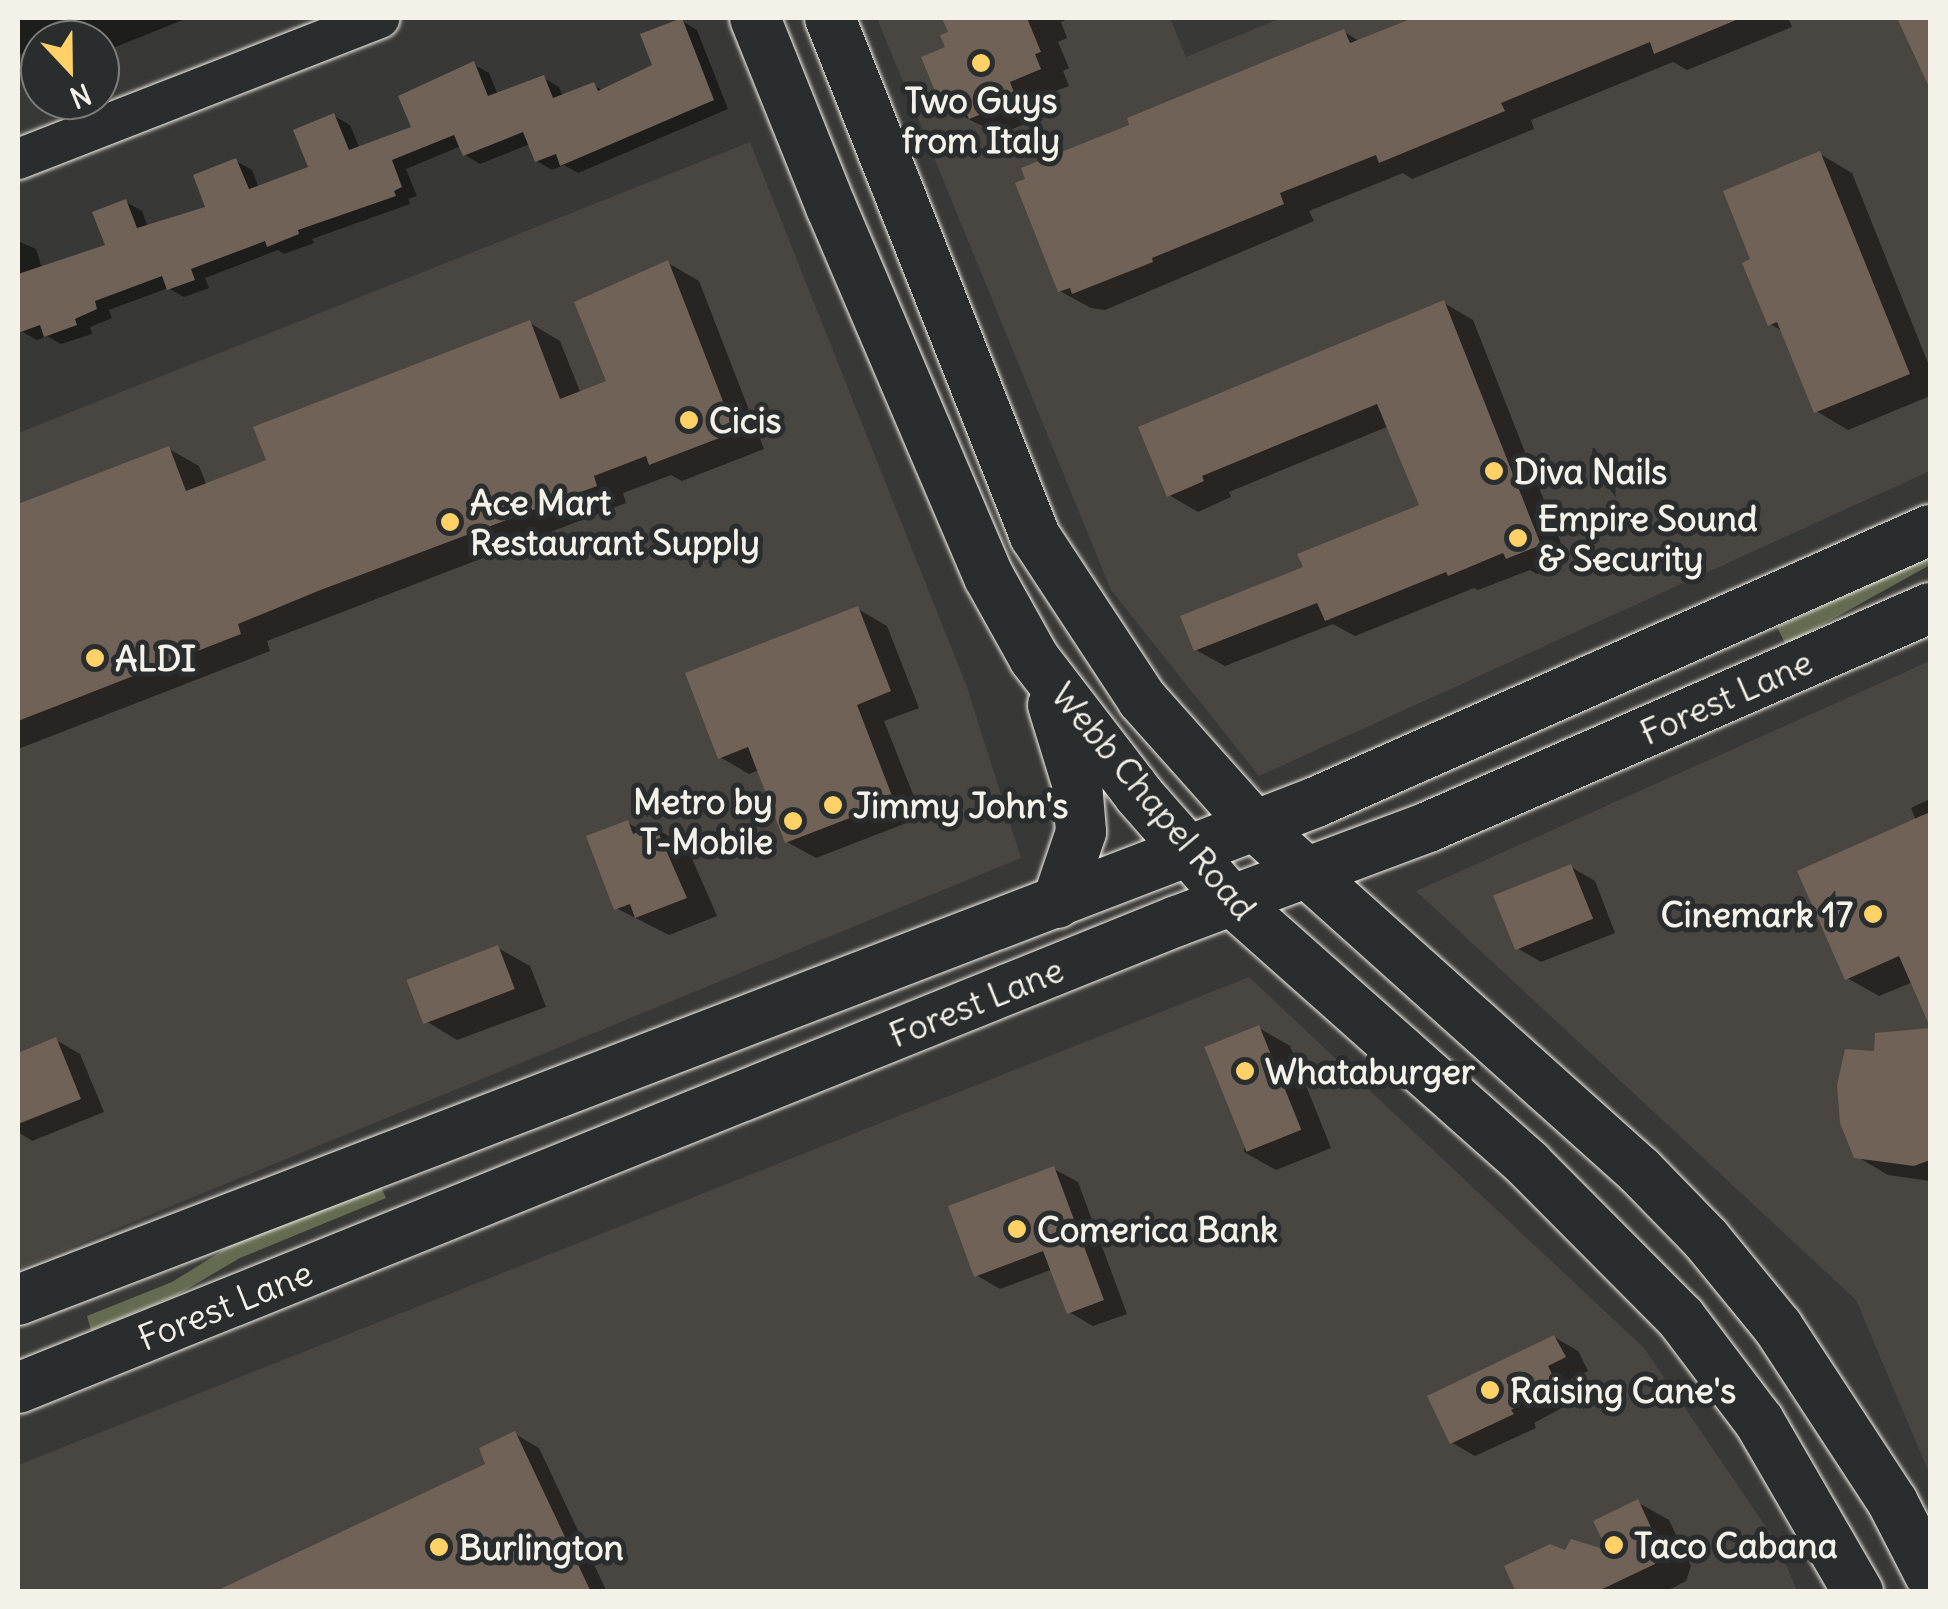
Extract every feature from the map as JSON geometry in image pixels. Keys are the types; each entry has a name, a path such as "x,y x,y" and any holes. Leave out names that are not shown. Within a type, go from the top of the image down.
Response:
{"main road":[{"name":"Webb Chapel Road","path":"755,18 989,577 1034,658 1232,901 1528,1164 1681,1318 1758,1421 1858,1592"},
{"name":"Webb Chapel Road","path":"830,18 1035,536 1142,699 1255,826 1639,1170 1706,1239 1778,1327 1893,1503 1930,1575"},
{"path":"922,422 976,392"},
{"name":"Forest Lane","path":"18,1300 1367,782 1930,530"},
{"name":"Forest Lane","path":"20,1378 449,1216 1232,901 1428,827 1930,608"},
{"path":"1034,658 1064,729 1078,783 1081,832 1069,878 1057,903"},
{"path":"792,1004 817,1066"},
{"path":"424,1144 449,1216"},
{"path":"1832,1544 1893,1503"}],"street":[{"path":"18,158 379,18"}],"shaded area":[{"path":"877,18 1170,18 1186,57 1281,18 1930,18 1930,471 1259,776 1111,590"},
{"path":"750,142 967,687 1021,858 18,1269 18,433"},
{"path":"1930,661 1930,1475 1856,1300 1416,891"},
{"path":"1249,977 1644,1348 1777,1543 1797,1591 18,1592 18,1465"}],"green space":[{"path":"1930,557 1930,565 1786,645 1777,627"},
{"path":"381,1187 386,1198 240,1258 177,1295 91,1330 87,1316 172,1282 238,1241"}],"building":[{"path":"682,18 714,100 560,166 556,154 535,162 523,132 463,156 454,135 392,160 402,187 394,191 396,196 298,230 299,234 267,247 265,241 191,269 195,280 167,290 162,276 95,301 97,309 75,319 77,325 44,337 40,325 18,333 18,274 105,245 92,212 126,199 137,228 205,207 193,175 236,158 249,189 308,167 293,130 334,113 349,150 411,127 398,96 474,61 488,96 544,75 553,98 594,82 598,91 652,65 640,34"},
{"name":"Two Guys from Italy","path":"942,18 1027,18 1041,52 1035,54 1041,69 1010,82 1017,100 969,119 960,99 941,106 921,57 945,47 940,35 948,32"},
{"path":"1413,18 1741,18 1654,54 1650,42 1501,103 1505,111 1379,163 1376,155 1280,193 1284,204 1152,258 1153,262 1072,294 1070,288 1058,292 1015,183 1025,179 1021,168 1129,125 1127,118 1344,29 1350,43"},
{"path":"1897,18 1930,18 1930,89"},
{"path":"1820,151 1910,374 1814,413 1777,322 1768,326 1742,263 1750,259 1723,191"},
{"path":"668,260 735,432 649,465 646,456 594,476 597,486 318,591 238,624 241,634 18,721 18,504 169,446 186,491 266,460 253,427 530,320 560,399 606,381 574,302"},
{"path":"1444,300 1541,545 1506,559 1503,553 1448,576 1446,572 1325,621 1317,603 1194,651 1180,616 1303,567 1297,554 1419,505 1377,404 1202,476 1204,481 1167,497 1138,427"},
{"path":"858,606 891,691 857,705 894,801 785,843 748,747 718,759 685,673"},
{"name":"Cinemark 17","path":"1930,812 1930,1027 1899,956 1845,980 1797,871"},
{"path":"628,820 633,834 655,825 687,898 635,918 630,904 614,910 586,836"},
{"path":"1571,864 1593,919 1515,950 1493,895"},
{"path":"498,945 515,989 423,1024 407,980"},
{"name":"Whataburger","path":"1259,1025 1301,1130 1247,1152 1204,1047"},
{"name":"Cinemark 17","path":"1930,1028 1930,1160 1914,1166 1854,1158 1840,1123 1837,1085 1845,1049 1874,1051 1875,1033"},
{"path":"56,1037 81,1099 18,1124 18,1053"},
{"name":"Comerica Bank","path":"1054,1166 1104,1300 1067,1314 1043,1251 974,1277 948,1206"},
{"name":"Raising Cane's","path":"1554,1335 1566,1357 1548,1366 1557,1384 1511,1410 1514,1414 1450,1444 1427,1396"},
{"name":"Burlington","path":"515,1431 591,1592 214,1592 485,1464 479,1448"},
{"name":"Taco Cabana","path":"1638,1499 1660,1547 1655,1564 1596,1592 1516,1592 1504,1566 1550,1544 1565,1550 1571,1539 1607,1550 1593,1521"}],"place":[{"name":"Two Guys from Italy","path":"981,63"},
{"name":"Cicis","path":"689,420"},
{"name":"Diva Nails","path":"1494,471"},
{"name":"Ace Mart Restaurant Supply","path":"450,522"},
{"name":"Empire Sound & Security","path":"1518,538"},
{"name":"ALDI","path":"95,658"},
{"name":"Jimmy John's","path":"833,805"},
{"name":"Metro by T-Mobile","path":"793,821"},
{"name":"Cinemark 17","path":"1873,914"},
{"name":"Whataburger","path":"1245,1071"},
{"name":"Comerica Bank","path":"1017,1229"},
{"name":"Raising Cane's","path":"1490,1390"},
{"name":"Taco Cabana","path":"1614,1545"},
{"name":"Burlington","path":"439,1547"}]}
